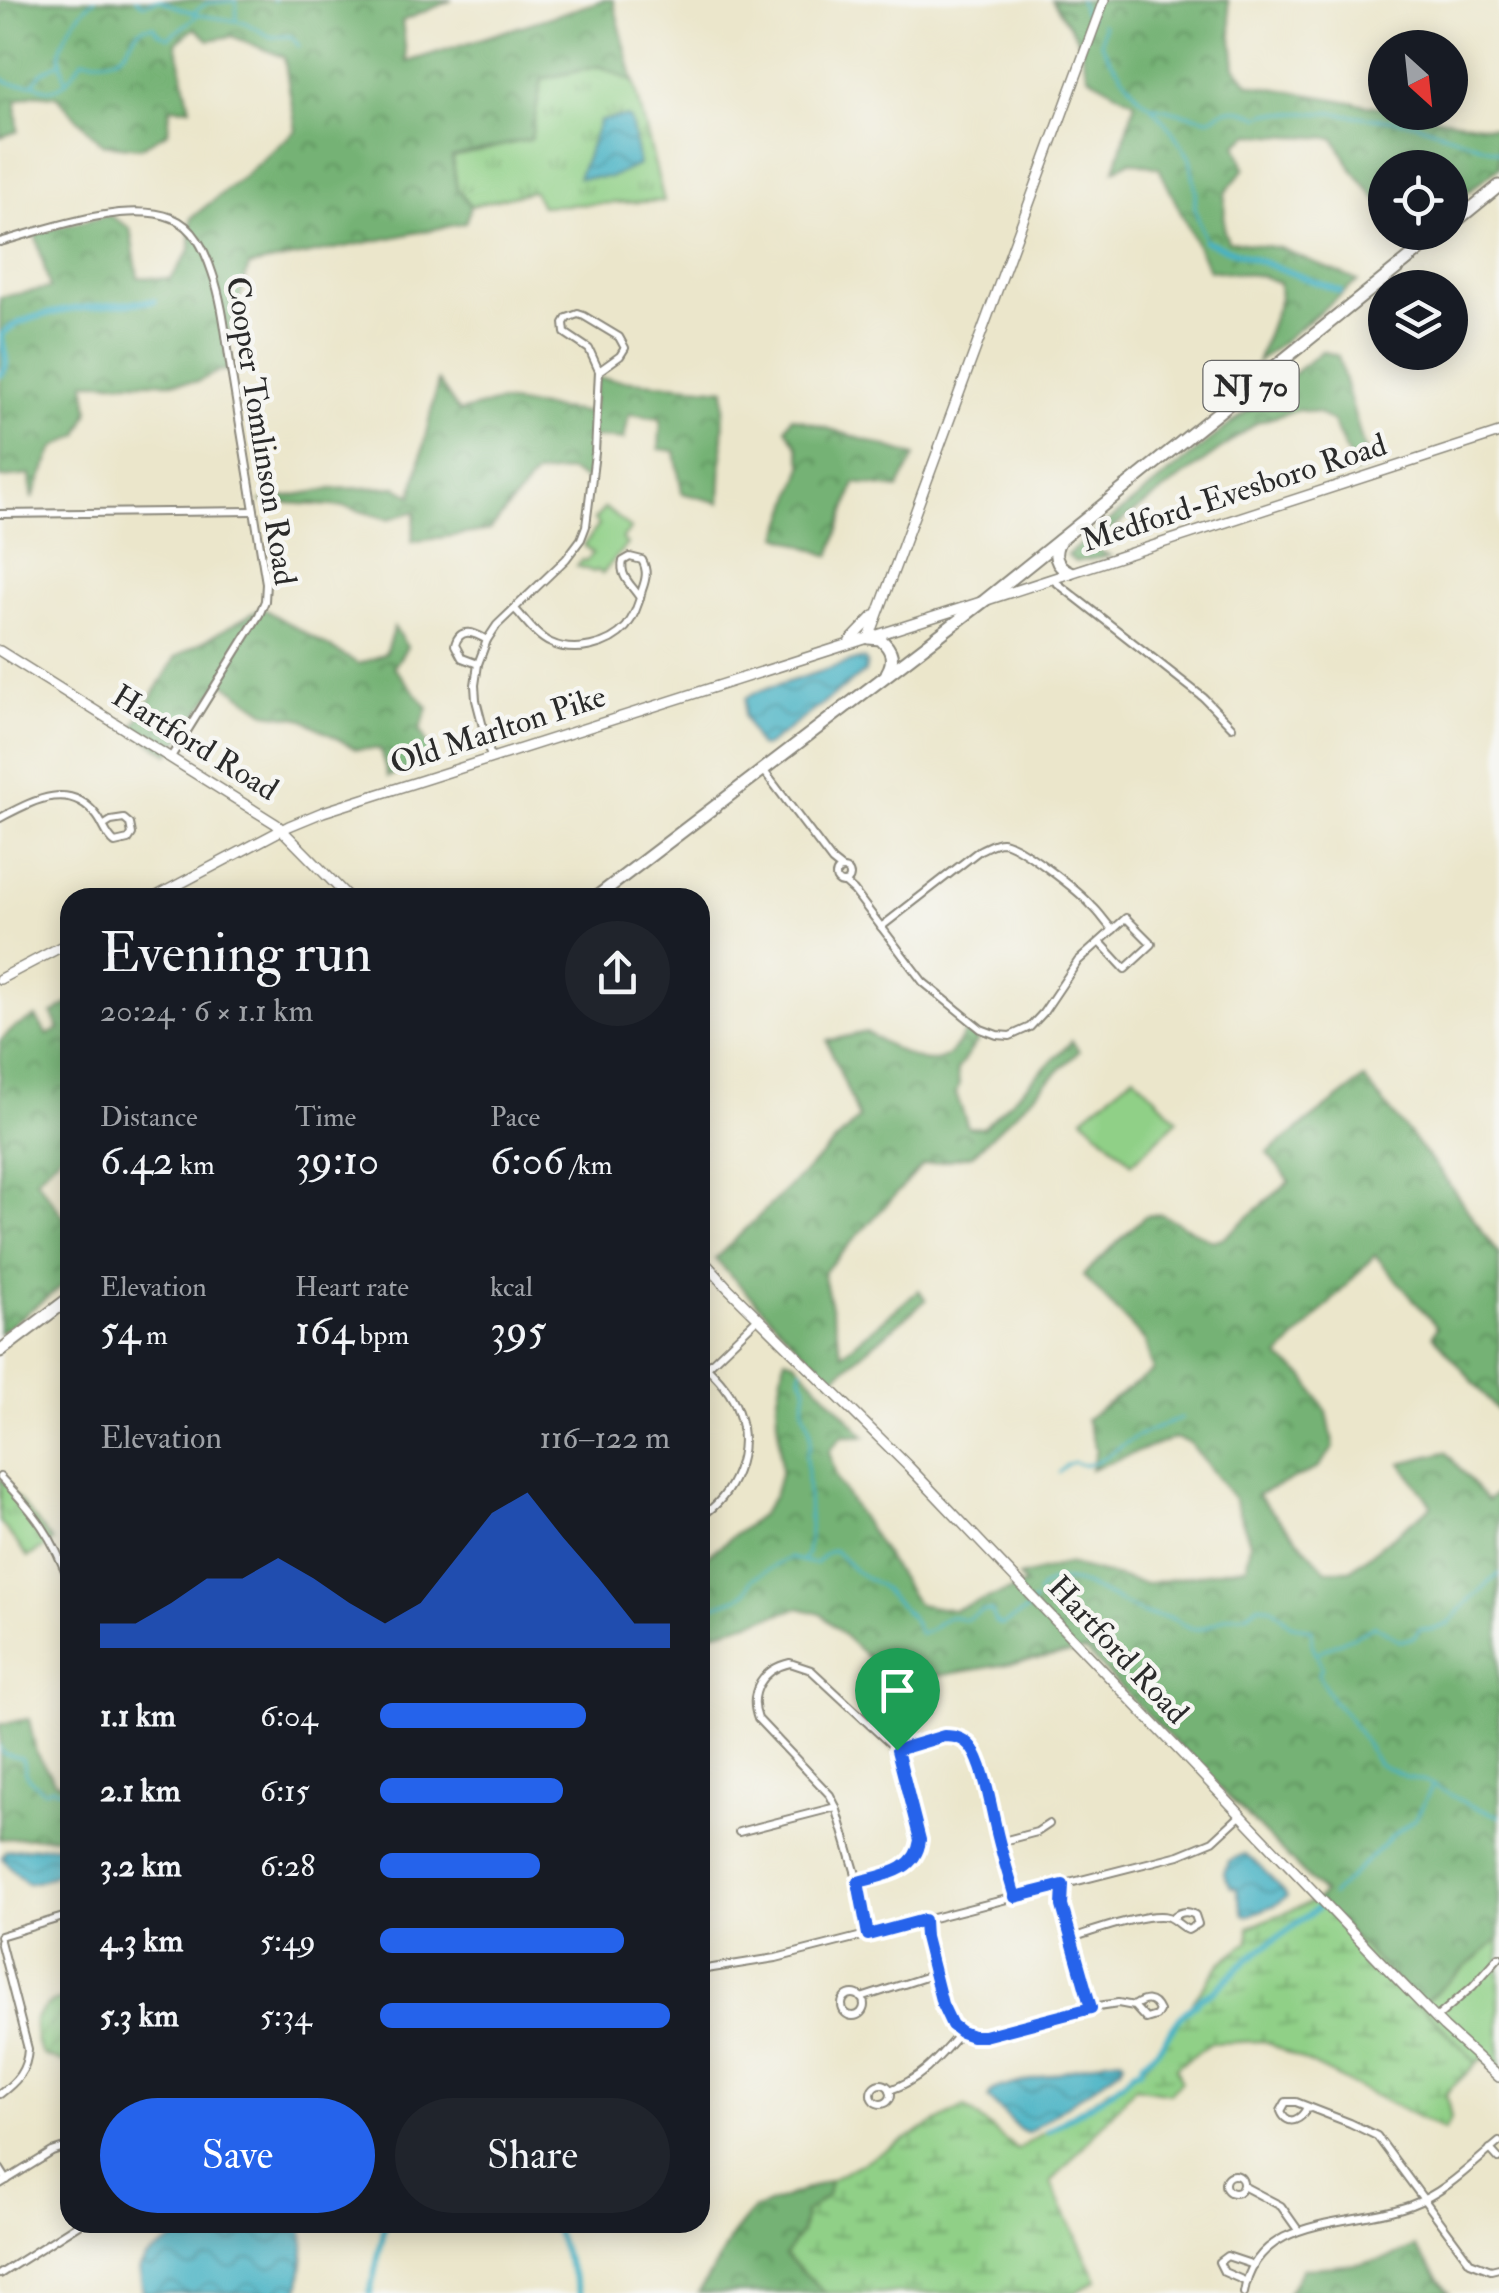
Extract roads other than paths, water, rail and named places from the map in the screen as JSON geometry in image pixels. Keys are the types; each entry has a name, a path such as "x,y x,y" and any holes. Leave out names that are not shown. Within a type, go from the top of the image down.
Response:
{"highway":[{"path":"1468,211 1499,186"},
{"name":"NJ 70","path":"609,888 984,601 1420,250"},
{"path":"1060,540 1056,559 1070,572"},
{"path":"869,638 880,639 890,650 892,664 884,677"},
{"path":"0,1352 60,1306"}],"street":[{"path":"869,638 1104,0"},
{"name":"Cooper Tomlinson Road","path":"0,242 123,212 158,214 189,228 202,246 216,283 266,582 265,601 171,758"},
{"path":"492,759 474,685 487,640 566,559 586,526 599,370 589,349 565,333 566,318 584,316 622,340 623,352 599,370"},
{"name":"Medford-Evesboro Road","path":"892,631 1499,432"},
{"path":"0,514 254,511"},
{"path":"516,610 548,642 566,648 585,647 608,640 633,617 640,598 647,571 646,564 630,557 623,561 622,570 640,598"},
{"path":"1051,578 1204,698 1232,727"},
{"path":"878,610 892,631"},
{"path":"840,647 861,631 878,610"},
{"name":"Old Marlton Pike","path":"172,888 322,812 892,631"},
{"path":"478,664 462,658 457,638 473,632 487,640"},
{"name":"Hartford Road","path":"0,650 282,829 339,888"},
{"path":"763,770 832,861 839,872 838,882 848,881"},
{"path":"0,818 41,798 64,796 91,810 115,844 128,840 132,834 124,819 103,826"},
{"path":"881,927 980,850 1004,842 1032,857 1091,904 1112,930"},
{"path":"839,872 850,872 848,881 854,891 924,982 981,1029 996,1035 1010,1036 1030,1026 1078,961 1126,918 1152,944 1124,969 1100,942"},
{"path":"0,979 60,947"},
{"name":"Hartford Road","path":"710,1268 908,1466 1436,2018 1499,2077"},
{"path":"710,1358 758,1318"},
{"path":"710,1372 738,1408 742,1452 737,1474 710,1510"},
{"path":"0,1477 46,1530 60,1558"},
{"path":"858,1882 899,1871 919,1849 897,1750 812,1670 790,1663 780,1665 763,1677 754,1710 758,1720 823,1786 836,1807 858,1882 868,1935"},
{"path":"897,1750 944,1736 956,1736 973,1749 980,1762 1015,1897"},
{"path":"739,1832 836,1807"},
{"path":"710,1969 769,1960 1188,1853 1213,1841 1240,1816"},
{"path":"999,1842 1027,1836 1049,1824"},
{"path":"1063,1885 1062,1901 1091,2008"},
{"path":"1071,1938 1150,1916 1172,1918"},
{"path":"0,2094 17,2081 28,2050 0,1939 60,1918"},
{"path":"924,1920 946,2015 961,2032 984,2036 1091,2008 1118,2003 1134,2006"},
{"path":"1436,2018 1499,1957"},
{"path":"861,1998 935,1974"},
{"path":"890,2090 927,2070 961,2032"},
{"path":"1307,2107 1300,2118 1289,2121 1281,2112 1284,2104 1290,2102 1307,2107 1376,2136 1470,2262 1491,2270 1499,2268"},
{"path":"1244,2293 1254,2265 1269,2246 1298,2230 1410,2206 1450,2184 1499,2142"},
{"path":"0,2168 4,2182 60,2149"},
{"path":"1490,2149 1499,2159"},
{"path":"1243,2186 1281,2206 1298,2230"},
{"path":"0,2274 65,2233"},
{"path":"1246,2282 1224,2272 1218,2262 1227,2256 1254,2265"}],"water":[{"path":"624,117 631,122 639,165 611,177 578,178 600,121"},
{"path":"859,659 867,663 865,672 769,744 758,746 744,716 746,698"},
{"path":"60,1845 60,1873 27,1883 2,1858 5,1851"},
{"path":"1244,1854 1287,1896 1247,1916 1236,1887 1231,1887 1224,1873 1228,1861"},
{"path":"1121,2058 1124,2062 1119,2069 1027,2133 988,2098 992,2090"},
{"path":"185,2233 303,2233 299,2293 143,2293 139,2269 146,2258"}],"waterway":[{"path":"65,79 60,55 64,40 78,17 95,0"},
{"path":"136,0 143,4 159,0 198,15 244,22 271,37 291,36 299,46"},
{"path":"1080,0 1089,18"},
{"path":"194,12 207,3 236,1"},
{"path":"236,3 237,20"},
{"path":"0,76 11,83 52,89 68,80 82,60 108,59 122,53 139,30 153,26 168,38 198,15"},
{"path":"1101,23 1101,44 1110,59 1190,158 1196,192 1194,205 1205,241"},
{"path":"34,83 41,73 62,61"},
{"path":"1152,106 1207,119 1235,109 1260,117 1268,113 1333,113 1414,123 1499,152"},
{"path":"1205,241 1340,291"},
{"path":"0,375 6,362 2,335 13,326 50,313 154,301"},
{"path":"802,1368 800,1375 806,1388 803,1409 810,1436 806,1455 810,1531 803,1559"},
{"path":"1059,1473 1073,1462 1095,1463 1137,1436 1182,1418"},
{"path":"710,1607 739,1597 752,1579 789,1558 815,1564 834,1550 855,1571 879,1585 912,1618 920,1634 950,1617 965,1620 982,1611 992,1611 995,1622 1002,1625 1026,1611 1034,1601"},
{"path":"1317,1653 1375,1625 1400,1641 1414,1637 1420,1629 1432,1630 1449,1624 1499,1574"},
{"path":"1037,1594 1047,1584 1073,1582 1142,1613 1176,1620 1194,1629 1246,1614 1258,1605 1272,1607 1290,1624 1312,1630 1312,1644 1322,1667 1318,1674 1378,1764 1499,1816"},
{"path":"0,1747 3,1754 21,1758 27,1775 43,1790 60,1790"},
{"path":"1331,1896 1393,1835 1416,1818 1432,1787"},
{"path":"1047,2131 1140,2070 1180,2017 1248,1959 1317,1909"},
{"path":"370,2293 384,2233"},
{"path":"556,2233 580,2293"}]}
